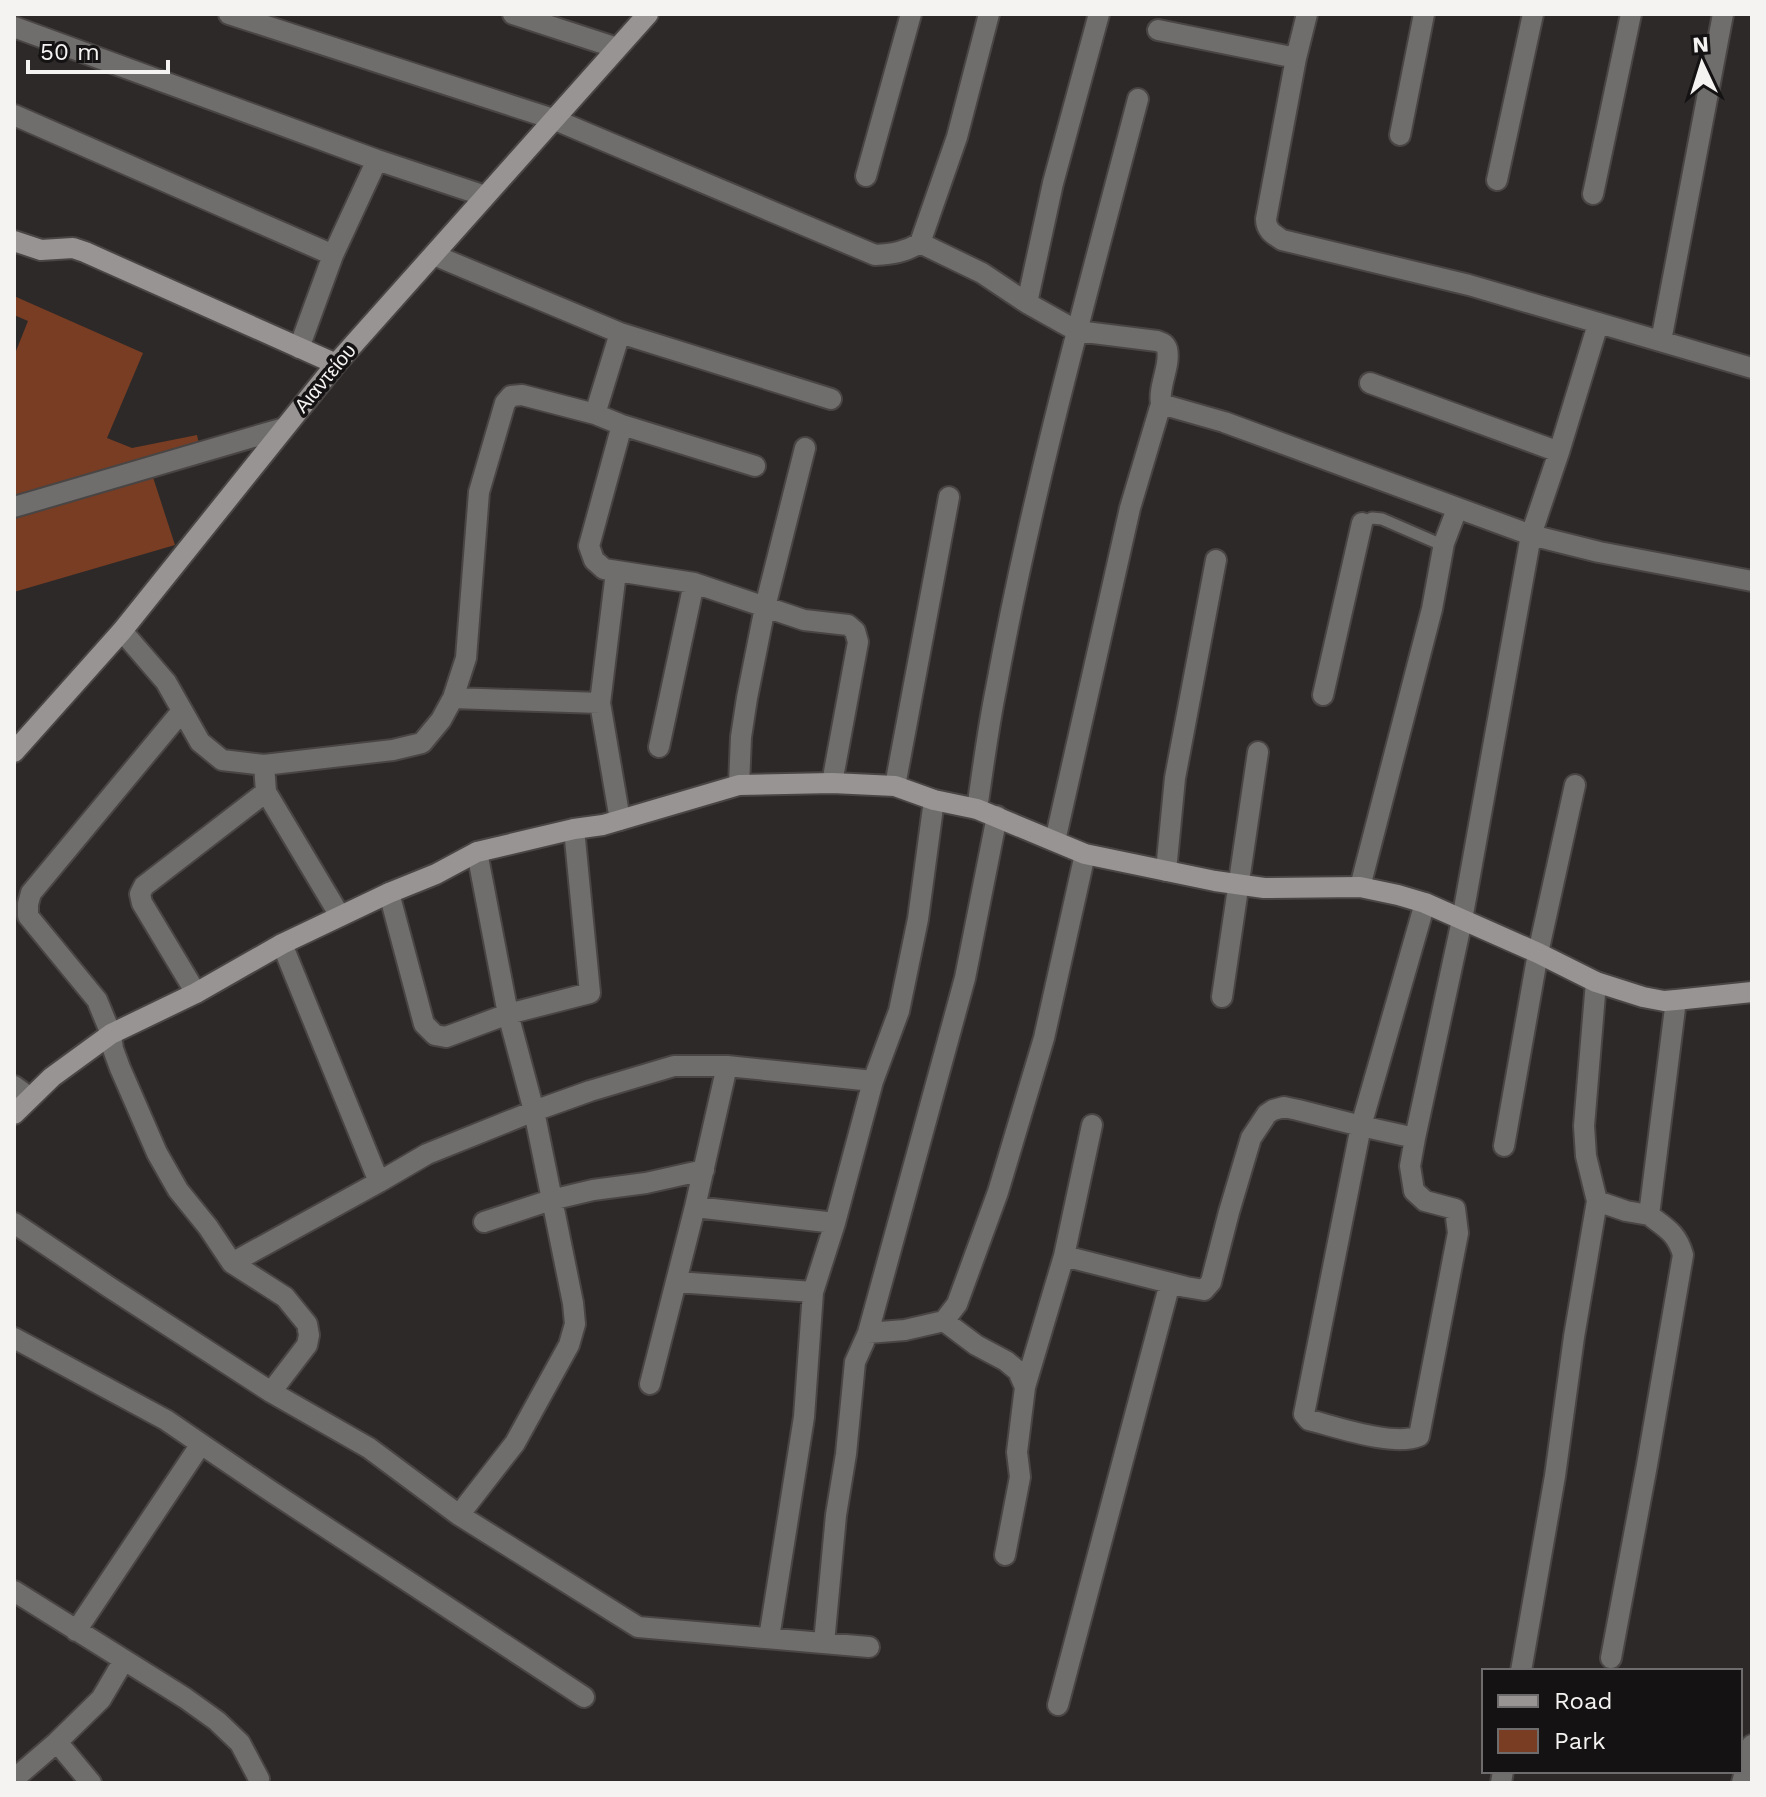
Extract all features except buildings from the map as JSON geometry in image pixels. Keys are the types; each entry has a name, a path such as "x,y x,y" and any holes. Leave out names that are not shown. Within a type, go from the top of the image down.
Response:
{"street":[{"path":"229,14 553,119 875,255 896,254 920,243 957,137 989,14"},
{"path":"513,14 617,48"},
{"name":"Αιαντείου","path":"14,752 122,631 336,364 648,14"},
{"path":"866,176 911,14"},
{"path":"1027,303 1053,183 1099,14"},
{"path":"1307,14 1266,219 1270,231 1282,240 1469,285 1752,368"},
{"path":"1400,135 1424,14"},
{"path":"1497,180 1533,14"},
{"path":"1593,194 1631,14"},
{"path":"1661,341 1723,14"},
{"path":"14,27 377,160 485,196"},
{"path":"1158,30 1296,58"},
{"path":"824,1643 855,1362 868,1333 965,978 987,812 995,690 1018,578 1077,331 1138,99"},
{"path":"14,115 333,255"},
{"path":"299,348 333,255 377,160"},
{"path":"14,241 41,250 73,248 85,252 336,364"},
{"path":"920,243 982,273 1077,331 1157,341 1167,349 1161,404 1130,508 1055,841"},
{"path":"434,255 620,333 831,399"},
{"path":"1425,903 1361,1126 1304,1414 1309,1420 1392,1439 1410,1440 1419,1436 1458,1233 1455,1209 1425,1201 1414,1191 1410,1166 1462,920 1531,535 1598,324"},
{"path":"595,414 620,333"},
{"path":"1370,383 1559,452"},
{"path":"122,631 166,682 200,742 222,760 264,765 393,750 422,743 441,720 453,698 466,658 479,492 505,403 511,396 522,395 595,414 755,466"},
{"path":"1161,404 1224,422 1531,535 1599,552 1752,581"},
{"path":"622,425 589,546 594,560 604,569 694,583 804,620 848,625 855,631 858,642 832,783"},
{"path":"14,507 284,428"},
{"path":"739,785 741,737 765,607 805,448"},
{"path":"895,786 949,497"},
{"path":"1360,887 1432,609 1444,543 1457,509"},
{"path":"1323,695 1362,523"},
{"path":"1166,871 1175,778 1216,560"},
{"path":"616,572 600,703 620,820"},
{"path":"659,747 694,583"},
{"path":"453,698 600,703"},
{"path":"182,711 31,893 28,916 97,1000 120,1068 157,1153 178,1190 232,1263 285,1297 307,1324 307,1345 271,1392"},
{"path":"1222,997 1258,752"},
{"path":"264,765 266,792 340,916"},
{"path":"14,1114 22,1092 111,1034 196,993 282,944 436,874 477,852 603,825 739,785 832,783 895,786 934,800 987,812 1085,854 1264,888 1360,887 1398,895 1425,903 1596,982 1643,997 1664,1001 1752,992"},
{"path":"1504,1146 1538,953 1575,785"},
{"path":"196,993 142,903 140,894 144,886 266,792"},
{"path":"769,1638 804,1417 813,1292 873,1081 899,1011 918,919 934,800"},
{"path":"389,893 424,1024 435,1035 446,1037 508,1014 590,993 574,829"},
{"path":"459,1515 515,1443 569,1345 575,1324 534,1111 508,1014 477,852"},
{"path":"868,1333 905,1330 944,1321 957,1304 998,1192 1044,1038 1085,854"},
{"path":"282,944 379,1182"},
{"path":"1521,1669 1555,1476 1597,1201 1586,1156 1584,1126 1596,982"},
{"path":"1649,1215 1676,1000"},
{"path":"232,1263 427,1154 590,1091 674,1066 727,1066 873,1081"},
{"path":"650,1384 727,1066"},
{"path":"1064,1256 1204,1290 1211,1282 1251,1138 1267,1114 1284,1107 1415,1138"},
{"path":"1005,1555 1020,1477 1017,1452 1025,1387 1064,1256 1092,1125"},
{"path":"484,1222 593,1190 646,1183 704,1170"},
{"path":"1597,1201 1649,1215 1674,1234 1683,1255 1611,1658"},
{"path":"695,1207 835,1223"},
{"path":"14,1223 271,1392 369,1448 459,1515 638,1627 869,1647"},
{"path":"677,1282 813,1292"},
{"path":"1058,1705 1170,1283"},
{"path":"944,1321 976,1345 1006,1361 1018,1371 1025,1387"},
{"path":"14,1338 166,1420 584,1697"},
{"path":"76,1631 201,1444"},
{"path":"14,1591 217,1721 240,1743 259,1779"},
{"path":"14,1779 101,1699 124,1660"},
{"path":"57,1742 91,1783"},
{"path":"1742,1783 1752,1745"}],"lane":[{"path":"1362,523 1372,518 1382,519 1444,543"}],"green space":[{"path":"14,296 143,353 107,438 132,448 197,435 200,449 149,465 175,545 14,592 14,356 28,321 14,315"}]}
